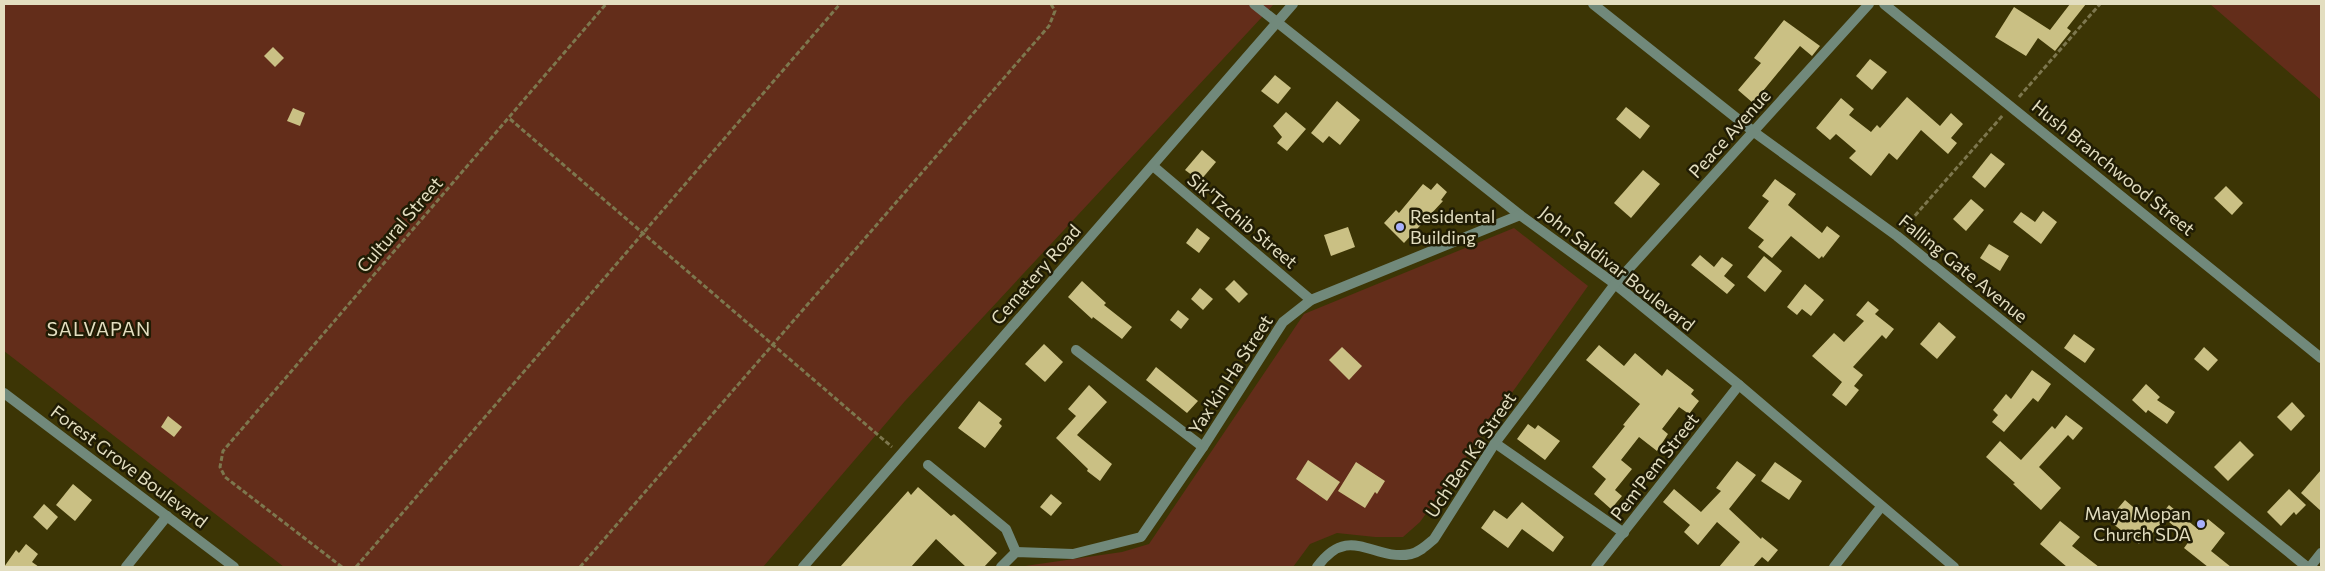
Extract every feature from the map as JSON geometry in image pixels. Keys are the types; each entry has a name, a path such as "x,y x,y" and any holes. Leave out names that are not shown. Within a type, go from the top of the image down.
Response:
{"street":[{"name":"John Saldivar Boulevard","path":"1254,4 1520,214 1615,284 1954,567"},
{"name":"Cemetery Road","path":"803,567 1293,4"},
{"name":"Falling Gate Avenue","path":"1593,4 1754,132 1896,236 2308,567"},
{"name":"Peace Avenue","path":"1615,284 1869,4"},
{"name":"Hush Branchwood Street","path":"1884,4 2321,358"},
{"name":"Sik'Tzchib Street","path":"1153,166 1311,300"},
{"name":"Yax'kin Ha Street","path":"1016,552 1073,554 1141,538 1203,447 1283,322 1311,300 1520,214"},
{"name":"Uch'Ben Ka Street","path":"1317,567 1329,553 1348,545 1400,555 1422,550 1434,539 1495,443 1615,284"},
{"path":"1076,350 1203,447"},
{"name":"Pem'Pem Street","path":"1596,567 1739,386"},
{"name":"Forest Grove Boulevard","path":"4,392 234,567"},
{"path":"1495,443 1624,532"},
{"path":"928,466 1006,530 1016,552 1001,567"},
{"path":"1834,567 1881,508"},
{"path":"126,567 167,516"},
{"path":"2308,567 2321,554"}],"path":[{"name":"Cultural Street","path":"342,567 225,477 220,467 223,451 606,4"},
{"path":"356,567 840,4"},
{"path":"580,567 1049,26 1055,11 1051,4"},
{"path":"1896,236 2100,4"},
{"path":"510,118 772,346 902,455"}],"shaded area":[{"path":"4,4 1274,4 905,401 763,567 284,567 4,351"},
{"path":"2210,4 2321,4 2321,100"},
{"path":"1514,228 1588,286 1420,522 1403,537 1375,537 1337,533 1310,544 1293,567 1018,567 1122,552 1149,544 1304,314"}],"building":[{"path":"2070,4 2086,4 2067,28 2071,31 2055,51 2038,38 2026,56 1995,37 2014,7 2050,30"},
{"path":"1784,20 1820,46 1812,56 1800,46 1753,103 1738,90 1761,63 1754,58"},
{"path":"273,47 284,58 275,67 264,56"},
{"path":"1870,59 1887,72 1872,90 1856,76"},
{"path":"1275,75 1291,88 1278,104 1261,91"},
{"path":"1907,97 1940,126 1951,113 1963,124 1951,138 1957,143 1948,154 1921,130 1897,160 1889,153 1871,176 1849,158 1856,151 1836,134 1830,140 1816,128 1841,98 1854,109 1849,115 1871,132 1877,125 1880,128"},
{"path":"1337,101 1360,120 1340,145 1329,136 1323,143 1311,133"},
{"path":"1626,107 1650,126 1640,139 1616,119"},
{"path":"293,108 305,113 300,126 287,121"},
{"path":"1286,112 1306,129 1287,151 1277,143 1282,137 1273,126"},
{"path":"1202,150 1216,162 1200,181 1185,170"},
{"path":"1991,153 2005,164 1985,188 1972,177"},
{"path":"1643,170 1660,184 1631,218 1614,203"},
{"path":"1775,179 1796,194 1788,205 1822,233 1827,226 1840,236 1823,258 1822,256 1819,259 1791,236 1772,258 1758,247 1764,240 1748,228 1769,201 1762,196"},
{"path":"1437,183 1447,192 1441,200 1443,201 1404,243 1384,223 1396,210 1399,213 1423,184 1431,190"},
{"path":"2226,186 2243,203 2232,215 2214,198"},
{"path":"1971,199 1984,210 1966,231 1953,219"},
{"path":"2043,211 2057,222 2041,244 2013,222 2021,212 2035,222"},
{"path":"1348,227 1355,247 1331,256 1324,235"},
{"path":"1197,228 1210,238 1199,253 1186,243"},
{"path":"1989,244 2009,256 2000,271 1980,258"},
{"path":"1700,255 1714,267 1722,257 1733,265 1724,276 1735,285 1727,294 1691,265"},
{"path":"1764,256 1782,271 1765,292 1747,277"},
{"path":"1234,280 1248,294 1239,303 1225,289"},
{"path":"1082,281 1106,303 1104,305 1132,327 1122,339 1093,317 1092,319 1068,297"},
{"path":"1805,284 1824,300 1811,316 1802,309 1797,315 1787,307"},
{"path":"1200,288 1213,299 1203,310 1191,299"},
{"path":"1868,301 1879,310 1875,314 1894,329 1886,339 1882,335 1853,367 1863,375 1854,386 1859,390 1846,406 1832,395 1842,382 1812,356 1834,333 1844,342 1864,321 1856,315"},
{"path":"1178,310 1189,319 1181,329 1170,320"},
{"path":"1939,322 1956,337 1937,359 1920,344"},
{"path":"2074,334 2095,349 2085,363 2064,348"},
{"path":"1044,344 1063,362 1045,382 1025,364"},
{"path":"1599,345 1624,366 1635,353 1662,376 1667,369 1694,390 1691,394 1699,401 1689,414 1679,407 1662,429 1668,434 1657,451 1639,437 1621,460 1632,469 1615,490 1622,496 1611,509 1594,494 1606,479 1592,467 1640,404 1586,360"},
{"path":"1342,347 1362,366 1349,380 1329,360"},
{"path":"2204,347 2218,360 2208,371 2194,359"},
{"path":"1156,367 1198,401 1187,413 1146,380"},
{"path":"2032,370 2051,384 2038,402 2033,398 2004,432 1992,422 1998,415 1993,410 2006,394 2011,399"},
{"path":"2146,384 2160,397 2157,400 2175,412 2167,424 2148,410 2146,413 2132,400"},
{"path":"1089,385 1107,402 1077,435 1112,464 1100,481 1087,471 1088,469 1056,438 1076,416 1068,409"},
{"path":"979,401 1002,419 999,423 1002,426 985,448 958,428"},
{"path":"2292,402 2305,416 2291,431 2277,417"},
{"path":"2066,415 2083,428 2073,440 2068,435 2039,467 2061,488 2041,510 1986,457 2000,441 2021,460 2052,426 2055,429"},
{"path":"168,416 182,427 174,437 161,427"},
{"path":"1528,424 1535,429 1538,425 1560,441 1545,460 1517,439"},
{"path":"2240,441 2254,455 2228,481 2214,467"},
{"path":"1308,460 1340,482 1327,501 1296,479"},
{"path":"1737,461 1756,475 1729,509 1761,539 1762,537 1778,550 1768,562 1762,557 1753,567 1719,567 1740,542 1717,522 1698,545 1684,532 1690,525 1663,502 1674,489 1701,512 1721,491 1716,488"},
{"path":"1356,462 1385,481 1365,508 1338,491"},
{"path":"1775,462 1802,481 1789,500 1761,481"},
{"path":"2321,470 2321,511 2301,493"},
{"path":"73,484 92,500 75,521 56,505"},
{"path":"918,487 951,516 954,514 997,553 984,567 966,567 936,539 911,567 840,567 908,491 911,495"},
{"path":"2289,489 2306,505 2296,515 2294,512 2281,526 2267,512"},
{"path":"1051,494 1062,503 1051,516 1040,507"},
{"path":"2125,500 2147,519 2153,513 2163,521 2151,535 2148,533 2139,544 2108,520"},
{"path":"1522,502 1564,537 1553,552 1522,529 1508,548 1481,528 1494,510 1507,519"},
{"path":"44,504 58,517 47,530 33,517"},
{"path":"2169,505 2199,530 2208,519 2225,533 2211,551 2231,567 2208,567 2184,548 2190,540 2161,515"},
{"path":"2060,521 2080,537 2072,546 2099,567 2067,567 2040,544"},
{"path":"26,544 38,554 32,562 39,567 4,567 16,550 19,553"}],"place":[{"name":"Residental Building","path":"1400,227"},
{"name":"Maya Mopan Church SDA","path":"2201,524"}],"district":[{"name":"SALVAPAN","path":"99,329"}]}
